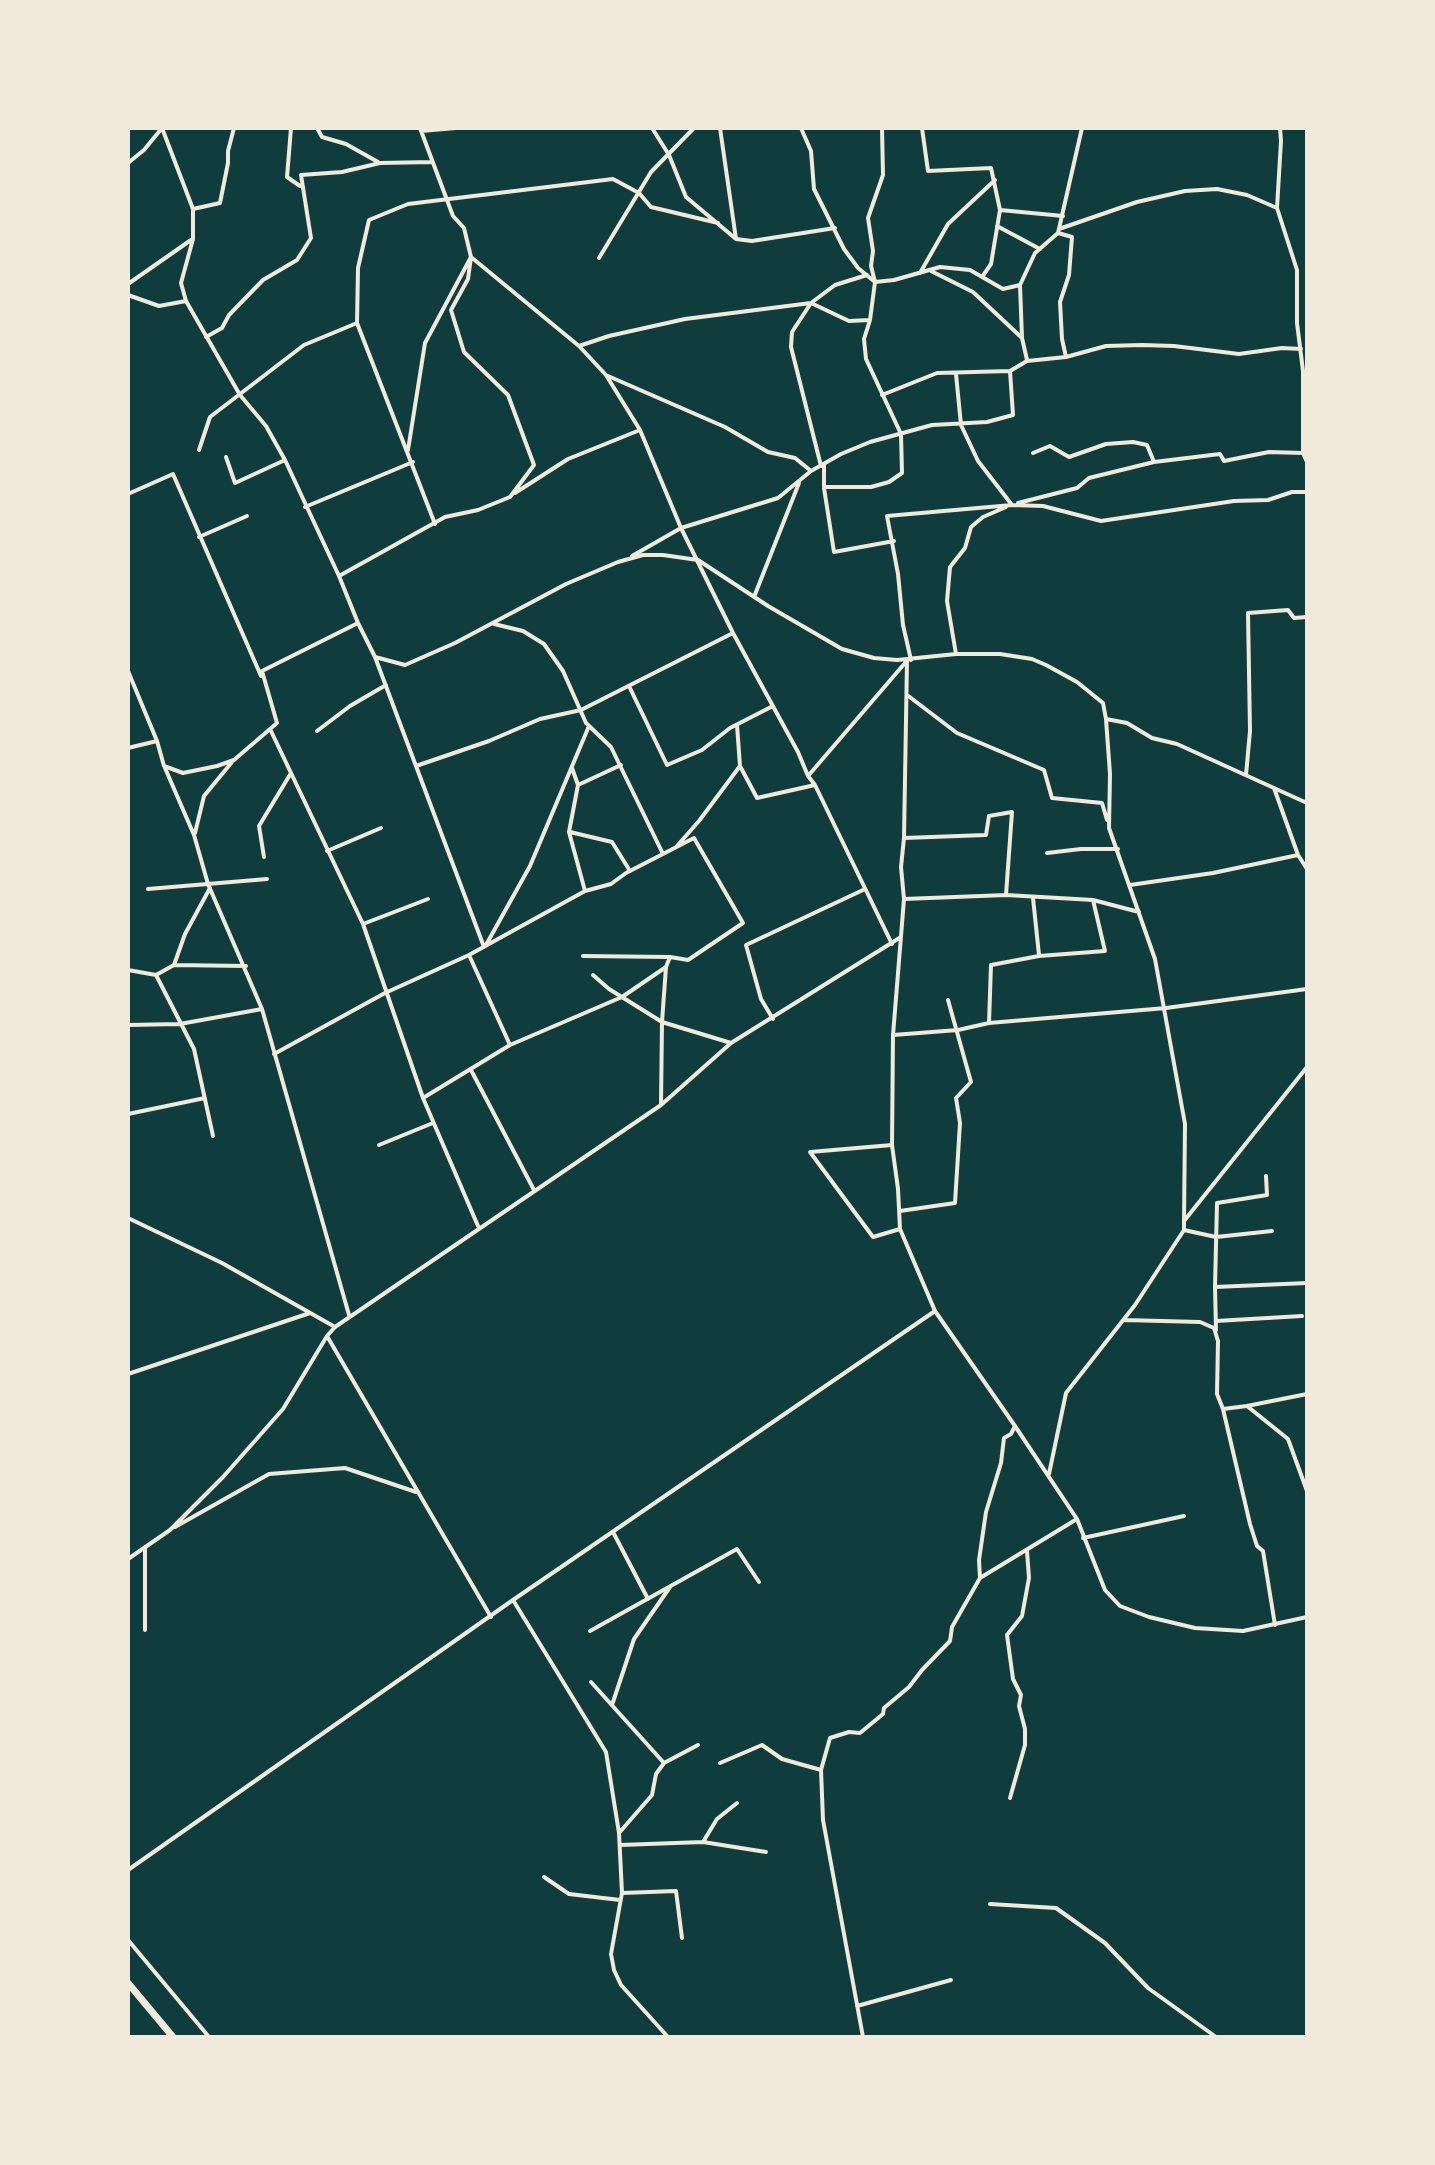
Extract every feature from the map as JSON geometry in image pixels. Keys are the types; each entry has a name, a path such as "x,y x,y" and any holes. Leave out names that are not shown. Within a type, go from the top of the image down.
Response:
{"highway":[{"path":"128,1983 173,2037"}],"street":[{"path":"128,163 144,150 162,128 193,209 193,239 181,283 186,301 240,395 266,426 285,460 339,576 386,685 484,947"},
{"path":"193,209 220,203 234,128"},
{"path":"291,128 287,177 301,187"},
{"path":"317,128 322,137 346,144 380,163"},
{"path":"456,128 421,130 453,216 464,228 471,257 468,279 451,310 464,352 508,395 534,465 510,497"},
{"path":"652,128 669,155 686,197 736,239 752,241 835,228"},
{"path":"599,258 651,172 694,128"},
{"path":"720,128 736,239"},
{"path":"801,128 811,151 814,189 844,249 858,268 875,282 954,268 970,270 1003,289 1020,285"},
{"path":"824,487 871,487 897,478 902,473 901,434 866,359 864,339 875,282 868,218 883,175 882,128"},
{"path":"922,128 928,171 991,168 1000,210 991,264 982,277"},
{"path":"1059,231 1082,128"},
{"path":"1280,128 1277,208 1297,270 1303,453 1307,462"},
{"path":"206,337 222,328 229,315 263,280 297,260 311,238 301,175 342,172 380,163 432,162"},
{"path":"435,524 357,323 358,268 369,220 408,204 613,179 639,193 651,207 718,223"},
{"path":"919,274 948,224 995,180"},
{"path":"1027,361 1022,338 1020,285 1035,253 1059,231 1137,202 1185,191 1217,189 1247,195 1277,208"},
{"path":"1000,210 1063,216"},
{"path":"997,226 1040,249"},
{"path":"1059,231 1072,237 1069,275 1060,302 1066,357"},
{"path":"128,284 193,239"},
{"path":"471,257 579,346 606,375 640,430 681,528 733,633 815,785 860,877 863,890 892,944"},
{"path":"408,450 425,343 471,257"},
{"path":"929,270 973,292 1022,338"},
{"path":"867,275 835,285 811,303 792,332 791,347 822,465 834,552 894,541"},
{"path":"128,295 159,306 186,301"},
{"path":"579,346 685,319 811,303 849,321 870,320"},
{"path":"199,450 210,417 304,345 357,323"},
{"path":"882,395 937,373 1010,371 1027,361 1066,357 1106,346 1154,344 1229,354 1301,349"},
{"path":"375,657 405,665 566,584 631,557 681,528 778,498 811,471 870,442 932,425 961,425 1013,415 1010,371"},
{"path":"956,374 961,425 978,461 1012,505"},
{"path":"606,375 725,427 768,452 795,458 811,471"},
{"path":"339,576 445,517 478,510 510,497 568,459 640,430"},
{"path":"1033,453 1050,446 1069,457 1106,444 1133,442 1147,445 1154,462"},
{"path":"956,654 947,601 950,567 965,548 971,527 983,517 1012,505 1077,488 1089,478 1154,462 1220,454 1224,461 1269,452 1303,453"},
{"path":"226,457 235,483 285,460"},
{"path":"305,507 413,462"},
{"path":"128,494 173,474 266,685"},
{"path":"754,597 799,481"},
{"path":"1307,492 1292,492 1268,500 1234,501 1101,521 1043,506 1012,505 887,516 894,541 909,660 901,867 904,899 893,1035 892,1145 900,1229 935,1311 1077,1519 1105,1590 1120,1606 1195,1628 1243,1631 1307,1617"},
{"path":"199,537 247,516"},
{"path":"631,557 663,555 698,560 842,649 874,658 909,660 956,654 1000,654 1032,659 1077,682 1103,703 1110,774 1109,828"},
{"path":"1246,777 1250,731 1248,613 1288,610 1294,618 1307,617"},
{"path":"194,835 204,796 234,760 277,723 262,671 358,623"},
{"path":"491,623 523,631 544,644 563,671 589,726 611,747 664,855"},
{"path":"416,766 489,741 540,719 581,710 733,633"},
{"path":"808,776 909,660"},
{"path":"128,671 194,835 210,885 262,1009 349,1316"},
{"path":"317,731 350,706 386,685"},
{"path":"629,686 667,765 702,750 737,725 773,706"},
{"path":"907,695 957,733 1044,770 1052,798 1102,803 1155,959 1166,1008 1185,1124 1184,1230 1124,1320 1066,1393 1048,1475"},
{"path":"1106,719 1127,723 1152,738 1177,744 1307,803"},
{"path":"737,725 740,766 757,798 815,785"},
{"path":"484,947 530,866 589,726"},
{"path":"271,731 363,924 423,1098 478,1227"},
{"path":"128,748 157,741"},
{"path":"164,766 183,773 234,760"},
{"path":"571,765 578,785 569,832 585,891"},
{"path":"578,785 621,765"},
{"path":"675,848 740,766"},
{"path":"264,857 259,826 291,773"},
{"path":"1274,788 1298,855 1307,869"},
{"path":"904,838 986,835 989,816 1012,812 1006,895"},
{"path":"327,851 381,828"},
{"path":"569,832 612,842 630,871"},
{"path":"274,1054 385,993 469,955 585,891 611,884 694,838 743,923 688,960 583,956"},
{"path":"1047,853 1118,849"},
{"path":"1130,885 1213,873 1298,855"},
{"path":"148,889 267,879"},
{"path":"174,965 185,934 210,885"},
{"path":"773,1019 761,999 746,945 863,890"},
{"path":"904,899 1006,895 1093,900 1140,912"},
{"path":"1033,898 1039,956"},
{"path":"363,924 428,899"},
{"path":"989,1023 991,965 1039,956 1105,951 1093,900"},
{"path":"170,1530 223,1477 283,1409 335,1327 661,1105 731,1043 901,937"},
{"path":"469,955 510,1045"},
{"path":"661,1105 662,1022 666,967 670,957"},
{"path":"128,970 156,975 174,965 246,966"},
{"path":"423,1098 510,1045 622,997 666,967"},
{"path":"156,975 194,1049 213,1136"},
{"path":"593,975 609,989 662,1022 731,1043"},
{"path":"893,1035 958,1030 989,1023 1166,1008 1307,989"},
{"path":"900,1211 955,1203 960,1123 956,1098 971,1082 948,1000"},
{"path":"128,1025 180,1024 262,1009"},
{"path":"1184,1221 1307,1067"},
{"path":"471,1070 534,1190"},
{"path":"128,1114 205,1098"},
{"path":"379,1145 433,1123"},
{"path":"892,1145 810,1152 873,1237 900,1229"},
{"path":"1266,1176 1267,1195 1217,1203 1217,1394 1250,1524 1257,1546 1263,1551 1271,1585 1275,1625"},
{"path":"128,1218 222,1263 335,1327"},
{"path":"1184,1230 1216,1237 1272,1231"},
{"path":"1215,1287 1307,1283"},
{"path":"128,1870 513,1600 935,1311"},
{"path":"128,1374 310,1313"},
{"path":"1216,1321 1302,1316"},
{"path":"1124,1320 1200,1322 1216,1332"},
{"path":"327,1336 491,1617"},
{"path":"1223,1409 1307,1394"},
{"path":"1247,1406 1288,1439 1307,1491"},
{"path":"980,1578 979,1560 986,1512 1001,1463 1004,1438 1011,1434 1015,1426"},
{"path":"128,1559 170,1530 269,1474 345,1468 417,1492"},
{"path":"1083,1538 1184,1516"},
{"path":"863,2037 823,1820 821,1770 830,1738 849,1732 860,1733 909,1687 950,1641 952,1627 980,1578 1077,1519"},
{"path":"613,1532 648,1599"},
{"path":"145,1548 145,1630"},
{"path":"590,1631 737,1549 759,1582"},
{"path":"1010,1798 1025,1745 1025,1729 1019,1706 1021,1695 1013,1679 1007,1635 1022,1616 1029,1578 1027,1551"},
{"path":"612,1705 634,1639 671,1586"},
{"path":"513,1600 606,1752 619,1833 622,1893 611,1954 614,1970 621,1985 668,2037"},
{"path":"591,1682 664,1763"},
{"path":"619,1833 652,1795 656,1774 664,1763 698,1745"},
{"path":"720,1763 762,1745 782,1759 821,1770"},
{"path":"703,1842 717,1819 737,1803"},
{"path":"620,1845 703,1842 766,1852"},
{"path":"544,1877 569,1894 620,1900"},
{"path":"622,1893 676,1891 682,1938"},
{"path":"990,1904 1056,1908 1105,1943 1148,1988 1216,2037"},
{"path":"128,1940 209,2037"},
{"path":"857,2006 951,1980"}]}
